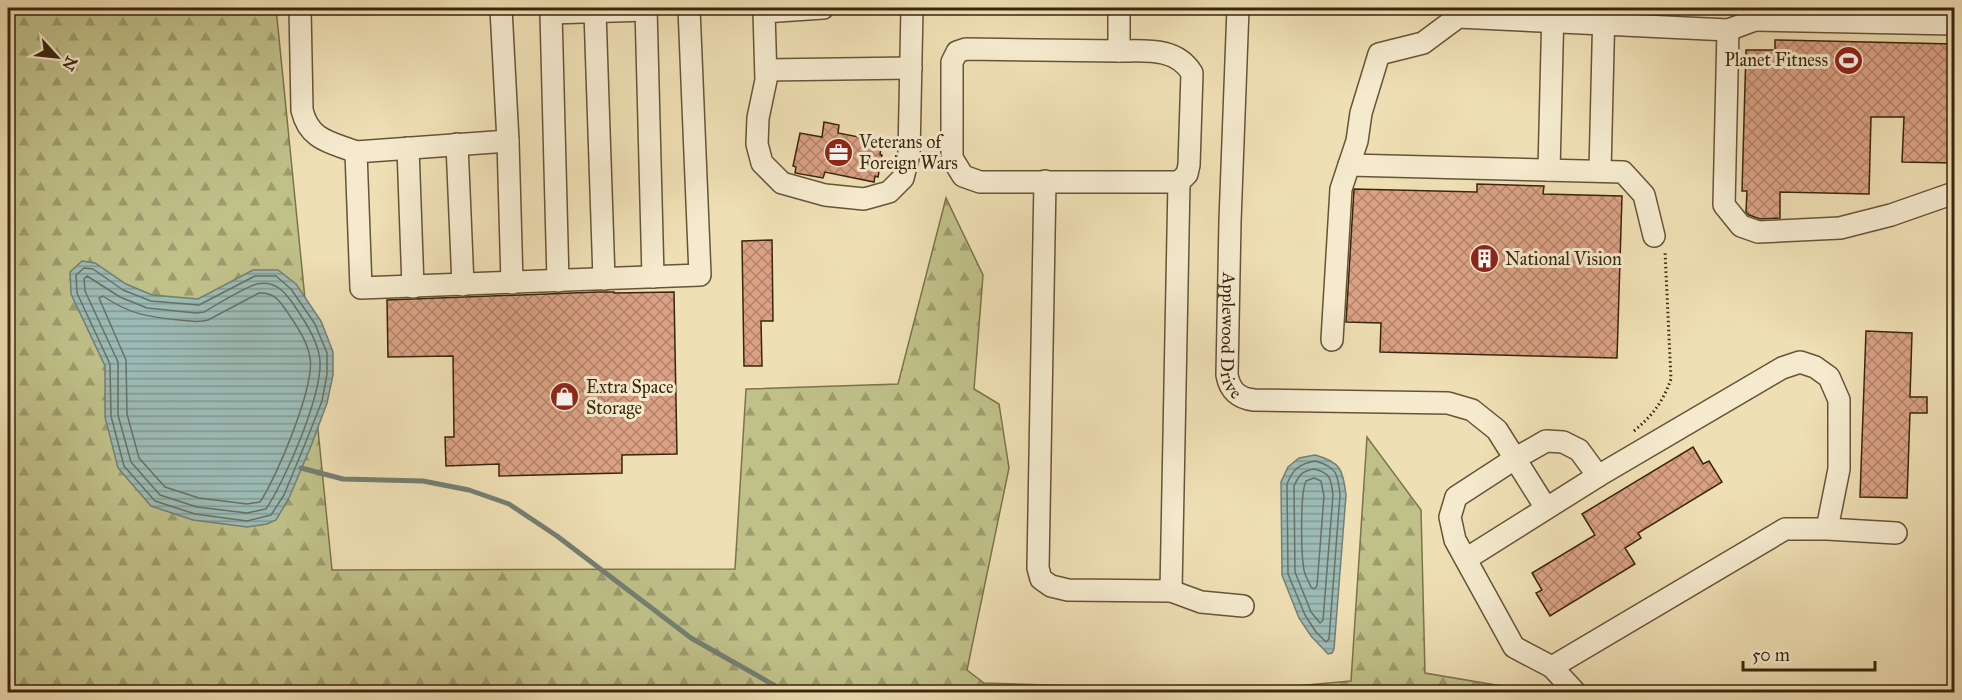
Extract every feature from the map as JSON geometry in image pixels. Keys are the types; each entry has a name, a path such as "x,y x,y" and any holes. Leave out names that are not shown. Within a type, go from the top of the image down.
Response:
{"street":[{"path":"300,8 302,110 304,121 317,137 356,152 508,141"},
{"path":"504,8 501,9 512,283"},
{"path":"356,152 361,288 700,275 689,8"},
{"path":"823,8 764,12 766,80 758,118 757,144 762,164 782,183 825,195 864,199 889,192 903,178 909,154 912,8"},
{"path":"1119,8 1119,51"},
{"name":"Applewood Drive","path":"1238,8 1230,221 1227,375 1229,387 1241,398 1448,403 1472,410 1497,430 1546,508"},
{"path":"558,281 551,10 594,12 646,9 653,277"},
{"path":"594,12 604,279"},
{"path":"1332,340 1341,189 1357,141 1360,113 1378,54 1423,43 1458,12 1604,16 1728,30 1756,14 1853,15 1954,24"},
{"path":"1550,170 1553,14"},
{"path":"1600,171 1604,16"},
{"path":"1728,30 1724,205 1741,226 1758,232 1840,228 1891,215 1954,193"},
{"path":"1171,591 1179,182 1187,174 1189,165 1192,73 1187,64 1176,56 1158,51 966,49 957,52 952,62 952,158 963,176 980,182 1179,182"},
{"path":"766,70 911,68"},
{"path":"457,144 463,285"},
{"path":"408,148 413,286"},
{"path":"1348,165 1623,172 1644,195 1659,242"},
{"path":"1045,181 1038,568 1041,579 1051,586 1068,591 1171,591 1201,602 1243,606"},
{"path":"1466,559 1598,476 1782,368 1800,362 1815,367 1829,377 1839,400 1839,470 1827,529"},
{"path":"1575,693 1552,667 1514,647 1455,540 1450,517 1456,497 1546,441 1563,442 1579,450 1598,476"},
{"path":"1552,667 1785,529 1896,533"}],"path":[{"path":"1626,437 1656,411 1671,379 1659,242"}],"green space":[{"path":"8,8 276,8 332,570 735,569 746,389 898,384 946,198 983,275 974,389 999,404 1009,468 967,670 984,683 1241,691 1351,681 1367,437 1421,510 1425,673 1537,692 8,692"}],"water":[{"path":"82,261 95,263 126,284 152,295 198,299 253,270 278,270 296,284 321,321 333,352 333,375 327,403 311,446 289,498 276,520 247,527 193,520 151,506 118,468 105,417 105,366 71,294 70,272"},
{"path":"1315,455 1330,461 1339,468 1344,479 1346,495 1334,649 1328,654 1311,636 1299,618 1282,575 1281,482 1288,467 1299,458"}],"building":[{"path":"1775,40 1954,44 1954,163 1902,162 1904,117 1871,117 1869,194 1780,192 1780,218 1760,219 1749,215 1746,212 1747,191 1742,191 1746,50 1775,50"},
{"name":"Veterans of Foreign Wars","path":"824,122 839,125 838,133 869,139 867,146 881,148 878,177 875,176 874,182 825,172 823,178 795,173 796,167 793,166 800,133 822,137"},
{"name":"National Vision","path":"1477,184 1544,186 1543,194 1622,196 1617,358 1380,352 1381,323 1346,322 1354,189 1477,192"},
{"path":"772,240 773,321 761,321 762,366 744,366 742,241"},
{"name":"Extra Space Storage","path":"598,292 674,292 677,454 622,455 622,473 499,476 499,464 446,466 445,437 454,437 453,356 388,357 387,300"},
{"path":"1866,331 1912,333 1910,397 1927,397 1927,413 1910,413 1907,498 1860,497"},
{"path":"1693,447 1703,464 1709,461 1722,482 1638,533 1641,538 1625,548 1635,564 1550,616 1536,593 1542,590 1532,573 1595,535 1582,514"}],"waterway":[{"path":"301,468 343,479 423,481 469,490 509,504 557,536 691,638 786,692"}],"place":[{"name":"Planet Fitness","path":"1849,60"},
{"name":"Veterans of Foreign Wars","path":"838,152"},
{"name":"National Vision","path":"1484,259"},
{"name":"Extra Space Storage","path":"565,397"}]}
